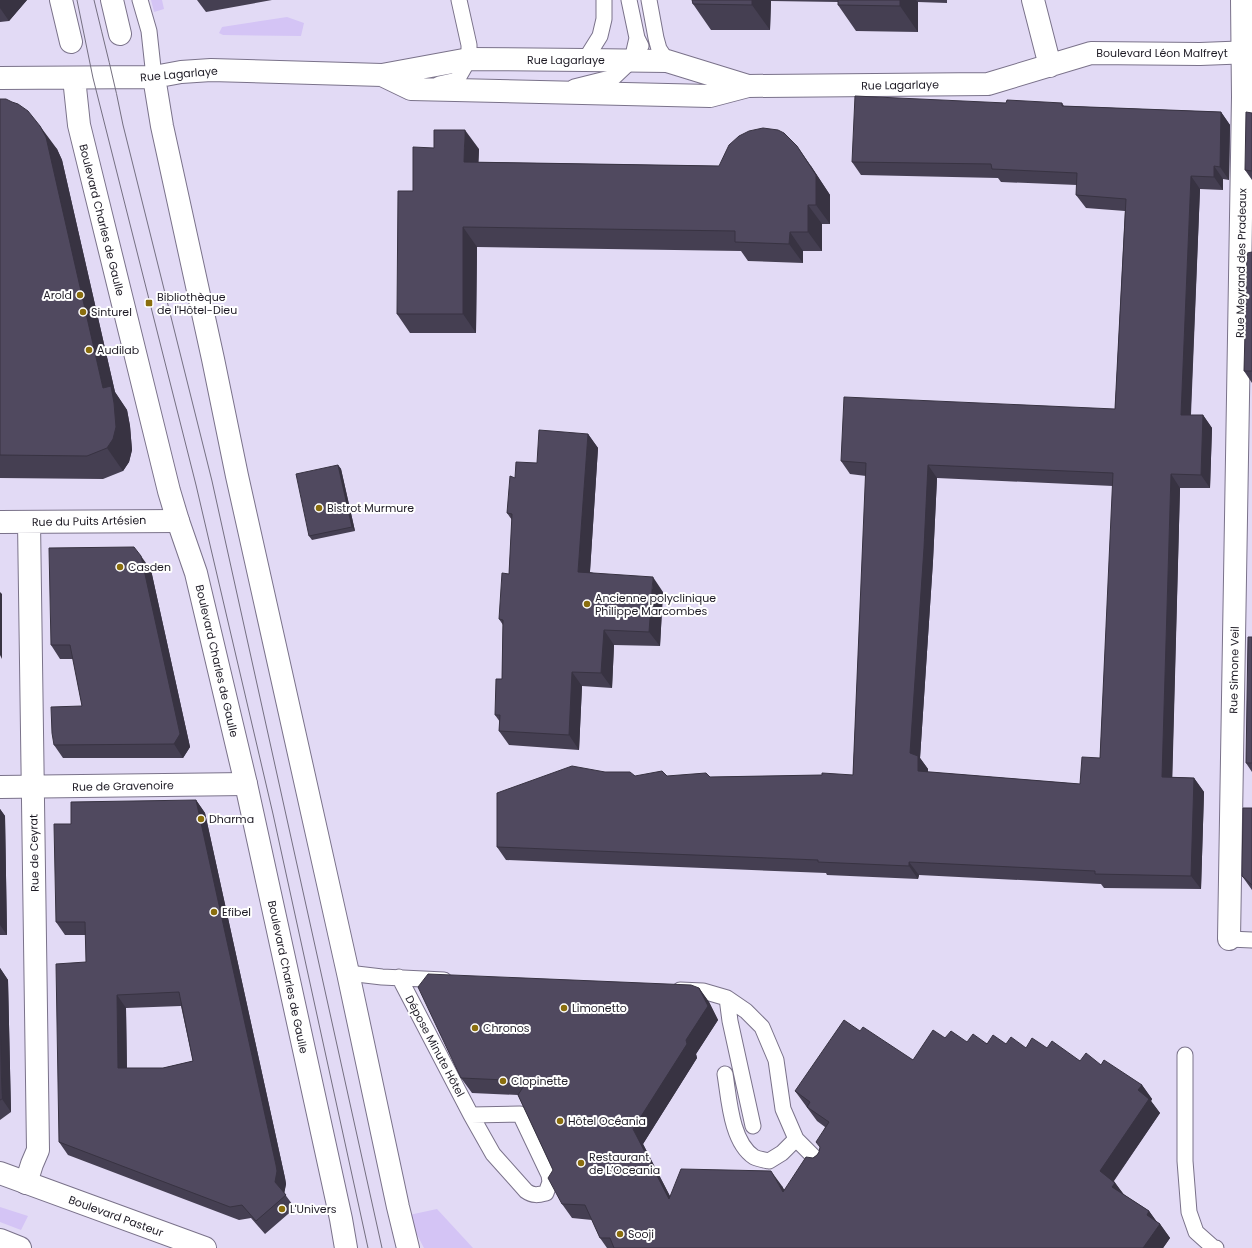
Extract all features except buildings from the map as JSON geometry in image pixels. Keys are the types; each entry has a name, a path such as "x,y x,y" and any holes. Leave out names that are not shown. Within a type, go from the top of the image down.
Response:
{"main road":[{"path":"61,0 71,42"},
{"path":"112,0 120,34"},
{"path":"1033,0 1050,66"},
{"name":"Rue Meyrand des Pradeaux","path":"1242,0 1248,52 1245,401"},
{"name":"Boulevard Léon Malfreyt","path":"1050,66 1091,53 1200,54 1248,52"},
{"name":"Rue Lagarlaye","path":"0,78 154,77 181,72 211,70 382,75 469,59 632,60 667,61 748,86"},
{"name":"Rue Lagarlaye","path":"382,75 411,89 710,96 748,86 988,84 1050,66"},
{"path":"154,77 162,126 237,476 408,1248"},
{"name":"Boulevard Charles de Gaulle","path":"74,78 79,125 170,491 178,521 196,572 246,784 346,1248"},
{"name":"Rue Simone Veil","path":"1229,939 1245,401"},
{"name":"Rue du Puits Artésien","path":"0,522 178,521"},
{"name":"Rue de Ceyrat","path":"26,1183 38,1150 29,522"},
{"name":"Rue de Gravenoire","path":"0,788 246,784"},
{"name":"Boulevard Pasteur","path":"0,1173 205,1248"},
{"path":"0,1188 26,1183"},
{"path":"0,1240 20,1248"}],"lane":[{"path":"140,0 149,31 154,77"},
{"path":"411,89 457,80 469,59 468,45 459,0"},
{"path":"585,60 600,36 604,20 604,0"},
{"path":"629,0 637,38 646,52 667,61"},
{"path":"649,0 659,49 667,61"},
{"path":"552,92 614,77 632,60 637,38"},
{"path":"1229,939 1252,940"},
{"path":"348,973 456,980"},
{"name":"Dépose Minute Hôtel","path":"399,977 471,1115 493,1154 526,1191 533,1195 540,1195 546,1192 550,1182 549,1175 520,1114 471,1115"},
{"path":"665,989 703,991 727,998 746,1011 762,1027 776,1060 784,1109 796,1139 821,1164"},
{"path":"727,998 730,1022 753,1126"},
{"path":"1185,1055 1185,1161 1189,1212 1196,1232 1214,1248 1216,1248"},
{"path":"725,1074 735,1126 742,1146 754,1157 769,1161 782,1153 796,1139"}],"shaded area":[{"path":"151,0 162,0 164,9 154,12"},
{"path":"287,17 304,23 301,36 223,35 219,33 222,27"},
{"path":"0,1207 28,1216 21,1230 0,1222"},
{"path":"437,1209 473,1248 424,1248 413,1227 409,1215"}],"tram line":[{"path":"77,0 93,78 196,485 273,814 368,1248"},
{"path":"94,0 123,125 212,481 382,1248"}],"place":[{"name":"Arold","path":"80,295"},
{"name":"Bibliothèque de l'Hôtel-Dieu","path":"149,303"},
{"name":"Sinturel","path":"83,312"},
{"name":"Audilab","path":"89,350"},
{"name":"Bistrot Murmure","path":"319,508"},
{"name":"Casden","path":"120,567"},
{"name":"Ancienne polyclinique Philippe Marcombes","path":"587,604"},
{"name":"Dharma","path":"201,819"},
{"name":"Efibel","path":"214,912"},
{"name":"Limonetto","path":"564,1008"},
{"name":"Chronos","path":"475,1028"},
{"name":"Clopinette","path":"503,1081"},
{"name":"Hôtel Océania","path":"560,1121"},
{"name":"Restaurant de L’Oceania","path":"581,1163"},
{"name":"L'Univers","path":"282,1209"},
{"name":"Sooji","path":"620,1234"}]}
